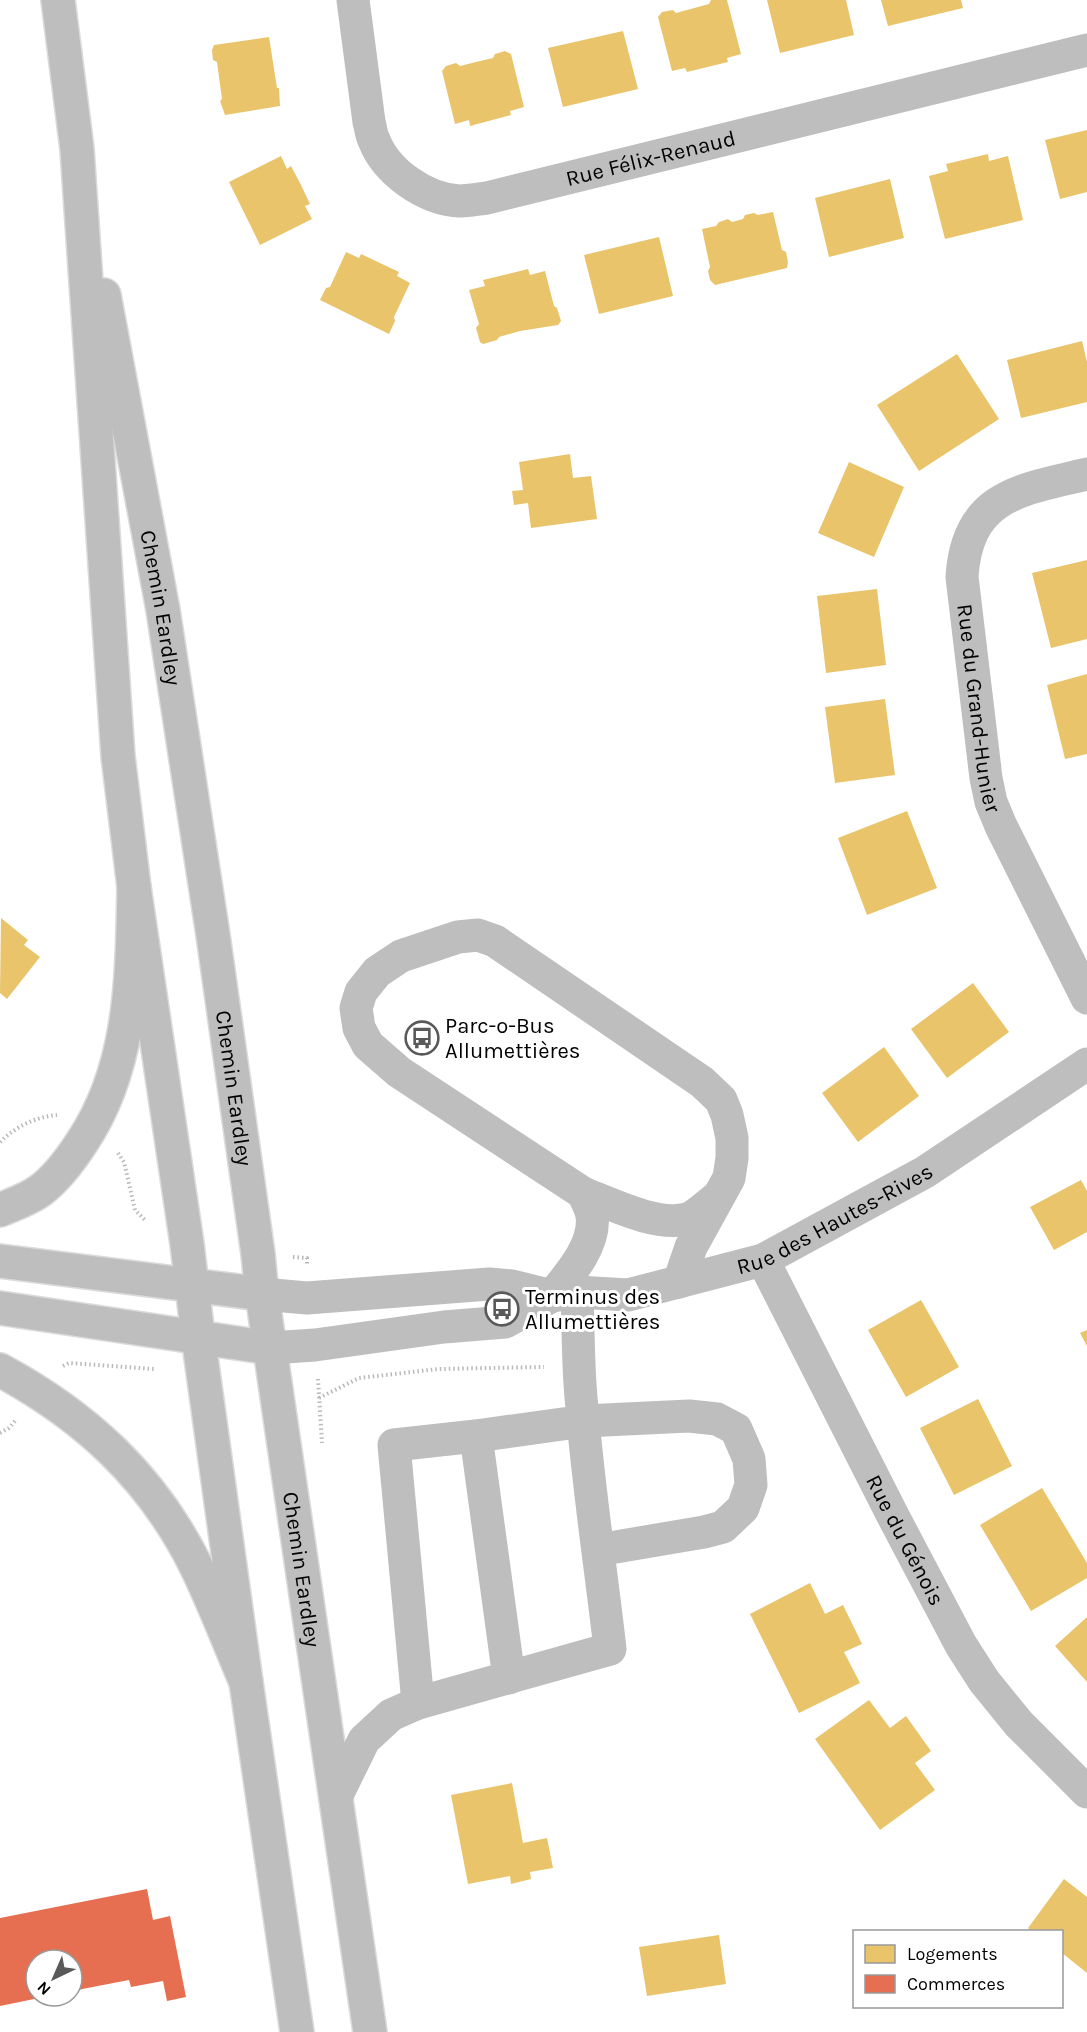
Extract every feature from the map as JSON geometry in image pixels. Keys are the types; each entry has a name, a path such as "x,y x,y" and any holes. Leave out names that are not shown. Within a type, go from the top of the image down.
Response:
{"main road":[{"name":"Chemin Eardley","path":"58,0 77,149 163,610 213,935 262,1294 370,2032"},
{"name":"Rue Félix-Renaud","path":"353,0 369,122 374,141 388,163 406,180 431,195 458,201 487,198 1087,50"},
{"name":"Chemin Eardley","path":"77,149 118,756 134,887 297,2032"},
{"name":"Rue du Grand-Hunier","path":"1087,474 1025,489 1003,500 983,515 971,535 964,555 962,577 986,778 991,802 1087,998"},
{"path":"0,1210 40,1190 59,1173 90,1131 104,1104 121,1054 127,1020 132,980 134,887"},
{"path":"679,1282 691,1247 729,1179 732,1158 732,1138 727,1114 721,1100 702,1082 495,941 478,935 458,938 401,956 377,972 361,992 356,1008 359,1028 368,1045 399,1072 583,1193 637,1214 665,1220 688,1218 718,1197"},
{"name":"Rue des Hautes-Rives","path":"0,1261 307,1298 489,1284 564,1294 628,1295 763,1260 925,1173 1087,1064"},
{"path":"336,1797 364,1740 391,1715 418,1703 610,1649 584,1421 564,1294 571,1273 589,1242 592,1216 583,1193"},
{"name":"Rue du Génois","path":"763,1260 961,1645 984,1682 1019,1724 1087,1792"},
{"path":"0,1308 270,1348 315,1345 444,1327 505,1322 564,1294"},
{"path":"0,1370 73,1415 110,1448 156,1498 195,1564 246,1682"},
{"path":"418,1703 394,1445 584,1421 689,1416 717,1419 736,1430 749,1459 751,1485 743,1508 723,1527 598,1550"},
{"path":"476,1436 509,1678"}],"path":[{"path":"54,1370 69,1363 161,1370"},
{"path":"319,1398 359,1378 438,1369 550,1367"},
{"path":"0,1433 9,1428 17,1419"}],"building: Logements":[{"path":"711,0 727,0 741,54 727,58 728,62 687,72 685,68 672,71 658,17 662,12 673,10 676,13 709,4"},
{"path":"767,0 846,0 854,35 780,53"},
{"path":"881,0 961,0 963,8 888,26"},
{"path":"623,31 638,89 563,107 548,48"},
{"path":"269,37 277,88 279,88 280,106 225,115 220,101 222,99 217,62 213,60 214,45"},
{"path":"505,51 511,54 524,107 510,111 511,115 470,126 469,120 455,124 442,71 446,66 456,63 460,66 493,58 495,54"},
{"path":"1087,130 1087,192 1060,199 1045,140"},
{"path":"988,154 989,161 1008,156 1023,220 945,239 929,176 948,171 946,164"},
{"path":"281,156 287,169 291,166 301,185 310,204 305,206 312,219 260,245 229,182"},
{"path":"890,179 904,238 829,257 815,198"},
{"path":"773,212 782,250 786,252 787,268 715,285 710,280 708,271 710,267 702,229 716,226 719,222 728,219 732,222 743,219 745,215"},
{"path":"659,237 673,296 599,314 584,255"},
{"path":"346,252 359,258 361,254 399,272 397,276 410,283 394,317 395,321 389,334 320,300 326,288 330,287"},
{"path":"528,269 530,275 545,271 554,306 557,308 561,321 558,325 520,331 483,344 480,342 476,328 479,324 469,290 485,286 483,280"},
{"path":"1082,341 1087,362 1087,402 1021,418 1007,360"},
{"path":"957,354 999,419 919,471 877,405"},
{"path":"570,454 573,478 591,476 597,519 531,528 528,503 514,505 512,491 523,490 519,462"},
{"path":"849,462 904,487 874,557 818,533"},
{"path":"1087,560 1087,639 1051,648 1032,573"},
{"path":"877,589 886,665 826,673 817,596"},
{"path":"1087,674 1087,754 1065,759 1047,685"},
{"path":"885,699 895,775 835,783 825,707"},
{"path":"907,811 937,888 867,915 838,838"},
{"path":"1,918 28,940 24,945 40,957 7,999 0,993"},
{"path":"973,983 1009,1032 947,1078 911,1029"},
{"path":"884,1047 919,1096 858,1142 822,1093"},
{"path":"1081,1180 1087,1191 1087,1232 1054,1250 1030,1207"},
{"path":"921,1300 959,1367 906,1397 868,1330"},
{"path":"1087,1330 1087,1346 1080,1333"},
{"path":"978,1399 1012,1466 954,1495 920,1428"},
{"path":"1042,1488 1087,1563 1087,1578 1031,1611 980,1525"},
{"path":"810,1583 825,1614 843,1605 862,1644 844,1652 860,1683 799,1713 750,1614"},
{"path":"1087,1617 1087,1682 1055,1646"},
{"path":"869,1700 890,1728 906,1716 931,1751 915,1763 935,1790 880,1830 815,1739"},
{"path":"512,1783 523,1843 547,1838 553,1868 530,1872 531,1879 511,1884 510,1876 468,1884 451,1795"},
{"path":"1064,1879 1087,1897 1087,1973 1063,1954 1063,1930 1030,1930 1028,1928"},
{"path":"719,1935 726,1984 647,1996 639,1947"}],"building: Commerces":[{"path":"147,1889 153,1920 170,1916 186,1997 167,2001 163,1981 131,1987 129,1980 84,1989 84,1948 24,1948 24,2001 0,2006 0,1918"}],"place":[{"name":"Parc-o-Bus Allumettières","path":"422,1038"},
{"name":"Terminus des Allumettières","path":"502,1309"}]}
